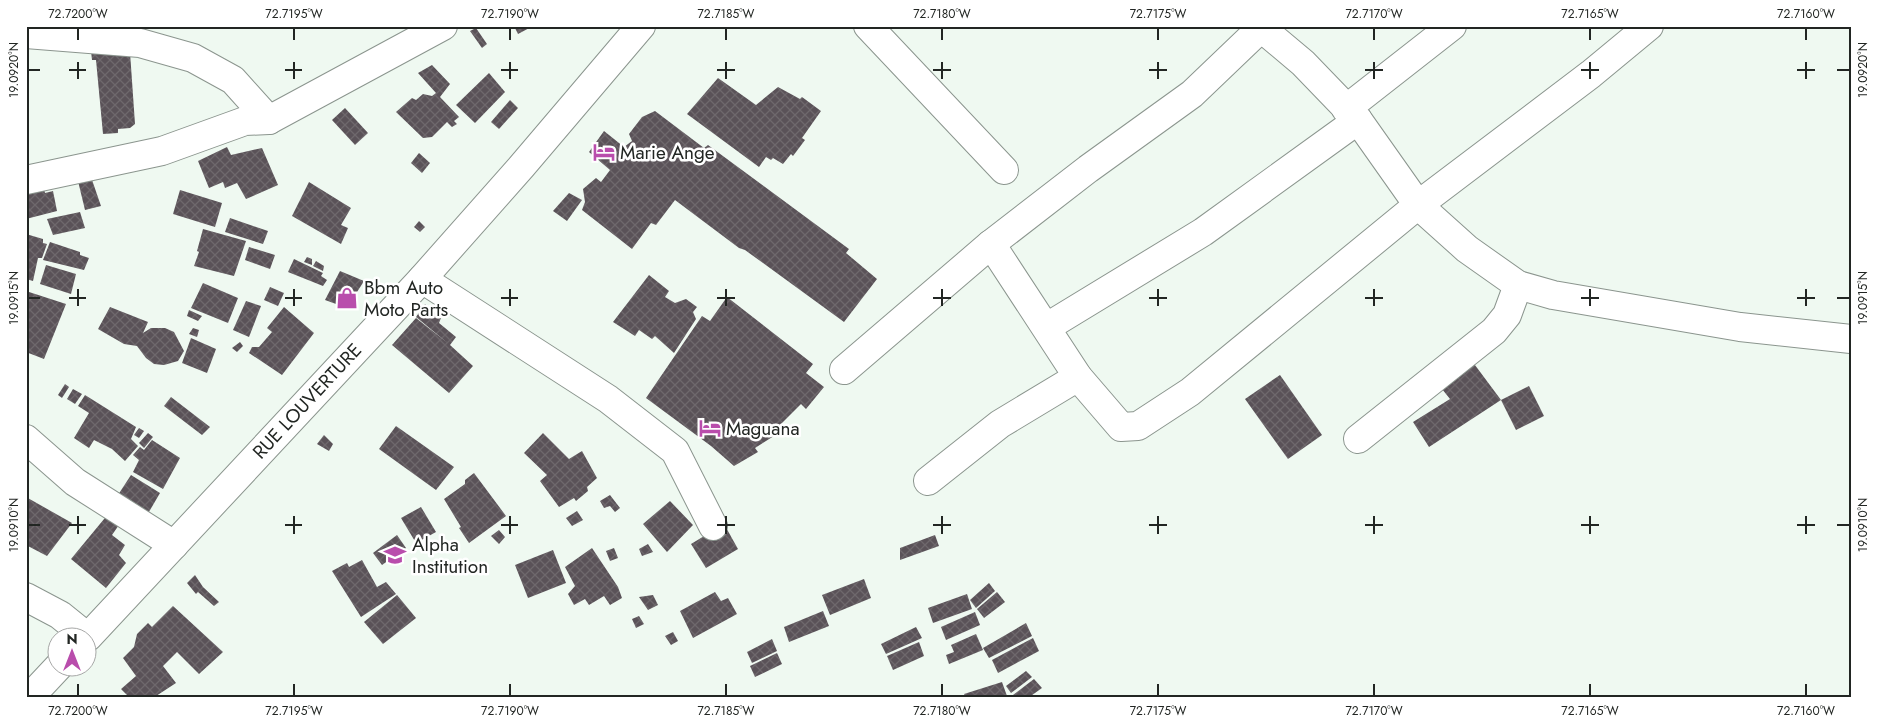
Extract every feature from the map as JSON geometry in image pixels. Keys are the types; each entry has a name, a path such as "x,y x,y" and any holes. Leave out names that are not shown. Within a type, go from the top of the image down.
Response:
{"street":[{"path":"26,180 162,151 245,121 269,120 443,26"},
{"name":"RUE LOUVERTURE","path":"97,626 422,279 522,166 641,26"},
{"path":"868,26 1004,170"},
{"path":"1047,327 1203,232 1352,114 1452,26"},
{"path":"991,244 1078,377 1121,427 1138,426 1190,392 1418,205 1591,74 1649,26"},
{"path":"844,370 991,244 1088,169 1192,94 1260,27 1303,62 1352,114 1418,205 1466,249 1518,285 1572,298 1740,327 1851,339"},
{"path":"26,34 140,42 193,58 233,80 269,120"},
{"path":"422,279 608,399 675,451 713,526"},
{"path":"1358,439 1494,331 1507,315 1518,285"},
{"path":"928,481 1000,424 1078,377"},
{"path":"26,439 75,482 174,545"},
{"path":"26,597 60,615 74,626"},
{"path":"29,698 50,676"}],"building":[{"path":"514,26 533,26 518,34"},
{"path":"476,28 487,44 482,48 470,31"},
{"path":"91,51 130,52 135,124 130,128 118,129 118,133 103,134 96,60 92,60"},
{"path":"432,65 450,84 440,97 459,117 454,121 457,124 452,127 447,122 432,137 423,138 396,112 412,98 416,100 423,94 432,96 436,93 418,73"},
{"path":"489,73 505,92 475,123 456,105"},
{"path":"718,78 756,105 778,87 800,99 802,97 821,111 802,138 805,140 793,156 791,154 783,164 773,158 771,160 766,157 759,167 687,114"},
{"path":"510,100 518,108 499,129 491,122"},
{"path":"345,108 368,133 355,145 332,120"},
{"path":"655,111 704,148 708,145 849,249 846,253 877,279 844,322 675,200 656,225 651,223 632,249 582,210 585,202 583,189 596,178 601,182 610,170 589,152 604,131 624,147 632,141 629,134 642,117"},
{"path":"227,147 231,155 262,148 278,185 246,199 237,183 225,188 223,182 209,188 198,161"},
{"path":"419,153 430,163 422,173 411,163"},
{"path":"91,177 101,206 85,210 78,181"},
{"path":"42,181 45,193 53,191 57,211 26,219 26,185"},
{"path":"309,182 351,208 341,225 348,228 341,244 292,216"},
{"path":"180,190 222,203 215,227 173,214"},
{"path":"569,193 582,200 567,221 553,211"},
{"path":"80,212 85,228 53,235 47,219"},
{"path":"230,218 268,231 263,244 225,232"},
{"path":"419,221 425,227 420,232 414,227"},
{"path":"203,229 246,241 234,276 194,266 199,252 197,251"},
{"path":"26,234 43,239 43,243 47,244 42,258 38,258 33,281 26,279"},
{"path":"50,242 80,252 80,255 89,258 84,270 43,260"},
{"path":"249,247 275,255 270,269 245,260"},
{"path":"307,257 312,259 312,265 304,262"},
{"path":"294,259 323,273 321,276 327,280 323,286 288,272"},
{"path":"316,261 324,266 323,271 313,266"},
{"path":"46,265 76,274 71,294 40,284"},
{"path":"340,271 364,281 347,308 325,300"},
{"path":"649,275 669,291 665,297 675,303 686,299 697,307 693,312 696,319 674,353 655,336 652,339 639,330 635,336 613,322"},
{"path":"203,283 238,298 228,323 191,308"},
{"path":"270,287 284,293 278,306 264,300"},
{"path":"26,291 66,304 44,359 26,352"},
{"path":"727,297 813,364 806,373 824,387 806,409 801,404 781,424 785,429 755,448 758,452 734,466 711,446 646,398 702,316 710,321"},
{"path":"246,301 261,306 249,337 233,330"},
{"path":"425,304 441,318 439,323 456,337 450,345 473,366 449,393 392,345 416,318 449,344 416,317"},
{"path":"110,307 148,322 143,333 151,328 165,328 174,332 184,351 178,361 164,365 154,364 146,358 137,346 124,344 98,329"},
{"path":"284,307 314,333 282,375 249,353 252,347 259,347 272,332 267,328"},
{"path":"189,310 202,316 198,321 187,316"},
{"path":"193,328 199,330 197,337 189,334"},
{"path":"191,338 216,349 207,373 182,363"},
{"path":"240,342 243,346 237,352 232,348"},
{"path":"1472,361 1501,400 1429,447 1413,422 1450,399 1438,384"},
{"path":"1280,375 1322,435 1288,459 1245,399"},
{"path":"65,384 69,387 62,398 58,395"},
{"path":"1529,386 1544,416 1516,430 1501,400"},
{"path":"73,389 82,394 75,404 67,399"},
{"path":"85,395 136,427 131,439 138,446 125,461 112,449 94,440 89,448 74,438 89,413 78,406"},
{"path":"171,397 210,427 202,435 164,406"},
{"path":"396,426 454,467 436,490 379,449"},
{"path":"139,428 144,431 139,438 134,435"},
{"path":"148,433 153,437 144,448 139,443"},
{"path":"543,433 569,459 582,451 597,478 587,487 588,491 576,501 574,498 559,507 540,481 547,475 524,453"},
{"path":"324,435 333,444 329,451 317,444"},
{"path":"152,440 180,458 163,489 133,472 139,460 133,455 140,447 144,450"},
{"path":"474,473 506,516 469,543 444,499 465,484 465,480"},
{"path":"131,475 160,493 146,517 116,498"},
{"path":"610,495 620,508 615,512 610,506 604,508 600,501"},
{"path":"26,497 72,523 47,556 26,545"},
{"path":"670,501 693,525 667,552 643,524"},
{"path":"421,507 436,532 416,543 401,518"},
{"path":"577,511 583,520 572,526 566,518"},
{"path":"109,513 121,522 112,535 125,545 119,555 126,563 106,588 71,559"},
{"path":"724,524 738,549 706,568 691,544"},
{"path":"499,530 505,537 499,544 491,536"},
{"path":"397,535 406,548 382,565 373,553"},
{"path":"935,535 939,546 900,560 900,548"},
{"path":"648,544 653,552 642,556 639,549"},
{"path":"592,548 618,587 622,598 610,605 604,596 589,605 585,599 574,605 568,594 575,586 565,567"},
{"path":"614,548 618,558 610,561 606,551"},
{"path":"553,550 566,583 528,598 515,565"},
{"path":"362,560 377,587 386,582 396,594 361,617 332,571 347,563 349,567"},
{"path":"195,575 203,587 219,602 214,606 198,592 196,594 187,583"},
{"path":"864,579 871,598 830,615 822,595"},
{"path":"989,583 995,591 976,608 970,600"},
{"path":"715,592 721,601 728,598 737,614 693,638 680,611"},
{"path":"997,592 1005,602 984,618 977,609"},
{"path":"967,594 972,609 933,623 928,608"},
{"path":"397,595 416,618 383,644 364,622"},
{"path":"653,595 658,605 648,610 639,597"},
{"path":"173,606 223,652 199,674 177,652 163,666 176,683 153,698 130,698 121,689 136,676 123,658 134,647 137,634 148,623 152,627"},
{"path":"823,611 829,626 789,642 784,627"},
{"path":"975,612 980,625 946,640 941,627"},
{"path":"639,616 644,624 636,628 632,619"},
{"path":"1026,623 1032,636 989,658 983,648"},
{"path":"916,627 922,638 886,654 881,644"},
{"path":"673,632 678,641 671,645 665,636"},
{"path":"976,634 983,650 949,664 946,655 954,652 951,645"},
{"path":"1033,638 1039,651 998,673 992,660"},
{"path":"772,639 777,651 752,663 747,652"},
{"path":"919,642 924,656 893,670 887,656"},
{"path":"777,653 782,664 755,677 750,666"},
{"path":"1026,671 1032,677 1011,693 1006,686"},
{"path":"1034,679 1042,688 1028,698 1015,698 1013,695"},
{"path":"1002,682 1007,696 966,698 964,694"}],"place":[{"name":"Marie Ange","path":"604,152"},
{"name":"Bbm Auto Moto Parts","path":"347,298"},
{"name":"Maguana","path":"710,428"},
{"name":"Alpha Institution","path":"395,555"}]}
